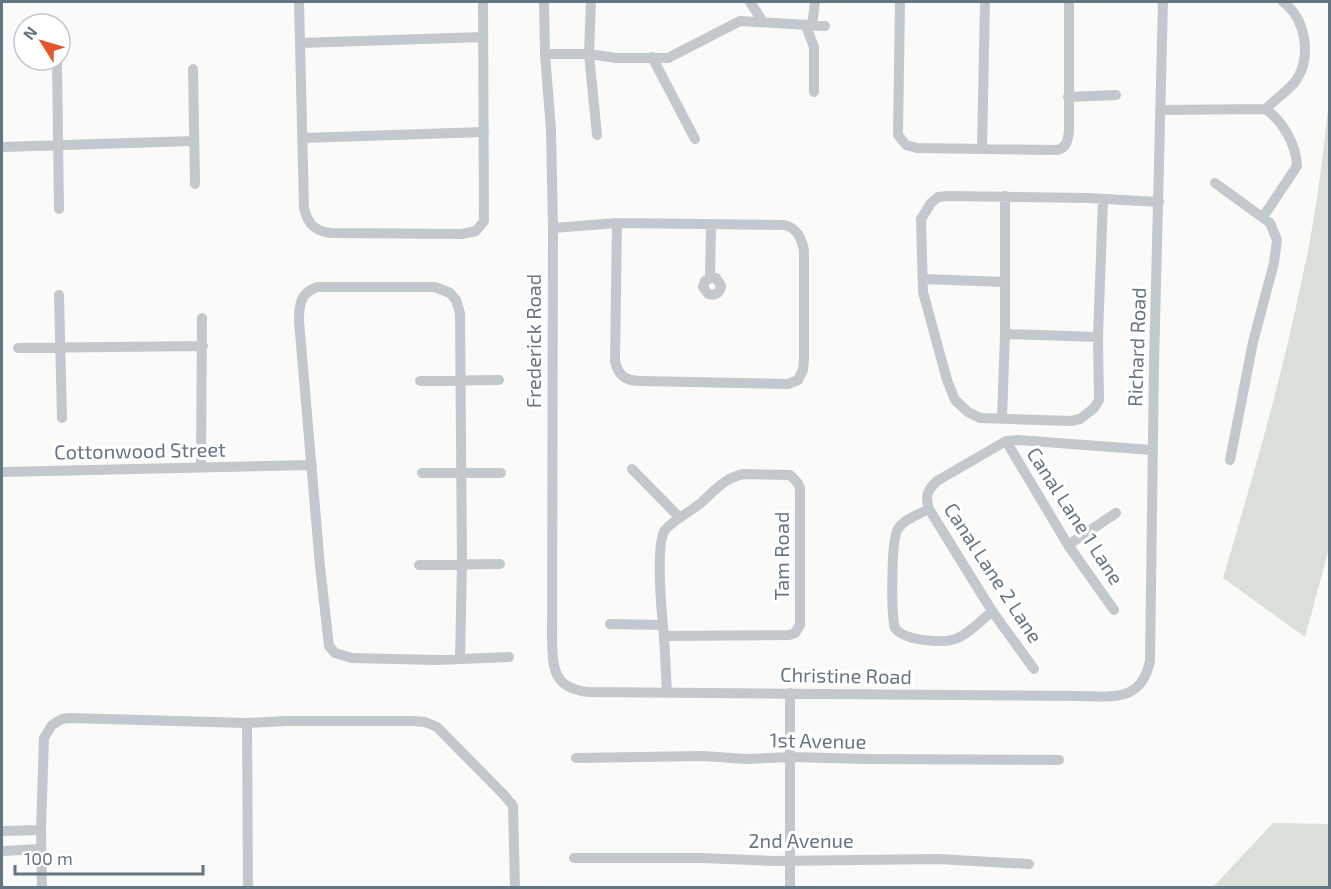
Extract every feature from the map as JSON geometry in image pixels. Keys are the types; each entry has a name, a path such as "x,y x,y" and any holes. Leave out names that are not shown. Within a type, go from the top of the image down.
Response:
{"street":[{"path":"299,2 304,208 310,224 315,229 331,233 462,234 476,231 484,221 483,2"},
{"name":"Frederick Road","path":"544,2 553,228 552,637 554,666 559,679"},
{"path":"591,2 589,54 597,135"},
{"path":"750,2 763,22"},
{"path":"814,2 809,26 814,46 814,92"},
{"path":"900,2 898,135 901,141 917,148 1061,149 1068,138 1069,2"},
{"path":"982,148 985,2"},
{"name":"Richard Road","path":"1136,690 1144,680 1150,661 1152,450 1163,2"},
{"path":"1266,109 1298,77 1304,52 1304,34 1300,24 1282,2"},
{"path":"545,54 668,58 740,21 825,26"},
{"path":"300,43 483,37"},
{"path":"652,57 695,139"},
{"path":"193,69 195,184"},
{"path":"57,72 59,209"},
{"path":"1068,97 1116,95"},
{"path":"1160,110 1266,109 1279,121 1289,136 1297,166 1263,217"},
{"path":"303,138 484,132"},
{"path":"2,147 193,141"},
{"path":"1215,183 1270,223 1275,231 1277,250 1253,342 1230,460"},
{"path":"1103,200 1098,337 1099,400 1094,408 1077,420 980,417 968,412 955,400 947,380 926,304 921,219 930,203 938,197 948,196 1005,196 1159,202"},
{"path":"1002,418 1005,334 1005,196"},
{"path":"553,228 617,223 784,225 794,229 799,234 804,250 804,360 801,376 788,384 631,381 621,376 615,361 617,223"},
{"path":"710,278 711,224"},
{"path":"923,279 1005,282"},
{"path":"460,659 462,565 459,306 447,291 435,287 317,287 310,289 300,302 299,321 328,639 332,650 341,656 352,658 460,659 509,657"},
{"path":"59,295 62,418"},
{"path":"201,467 202,318"},
{"path":"1005,334 1098,337"},
{"path":"18,348 202,346"},
{"path":"420,381 499,380"},
{"path":"1006,441 1152,450"},
{"name":"Canal Lane 2 Lane","path":"1006,441 937,481 927,494 929,509 993,611 1034,669"},
{"name":"Canal Lane 1 Lane","path":"1006,441 1068,545 1114,610"},
{"name":"Cottonwood Street","path":"2,472 312,465"},
{"path":"632,469 680,518"},
{"path":"422,473 461,471 501,473"},
{"name":"Tam Road","path":"610,624 663,631 789,635 795,633 800,625 800,488 793,477 737,476 725,481 690,513 665,531 661,539 663,631 667,693"},
{"path":"929,509 903,523 896,531 894,546 895,628 908,638 952,640 967,633 993,611"},
{"path":"1068,545 1116,513"},
{"path":"420,565 500,564"},
{"name":"Christine Road","path":"559,679 565,685 578,691 667,693 1120,696 1136,690"},
{"path":"789,693 790,888"},
{"path":"42,888 40,830 44,738 48,729 56,722 69,718 88,718 247,723 286,721 432,724 482,772 513,806 515,888"},
{"path":"247,723 248,888"},
{"name":"1st Avenue","path":"576,758 703,756 747,759 791,757 1059,760"},
{"path":"2,831 40,830"},
{"path":"2,850 41,849"},
{"name":"2nd Avenue","path":"574,858 938,859 1029,864"}],"shaded area":[{"path":"1329,99 1329,548 1305,637 1223,578 1266,427 1295,312 1315,209"},
{"path":"1273,823 1329,824 1329,887 1213,887"}]}
